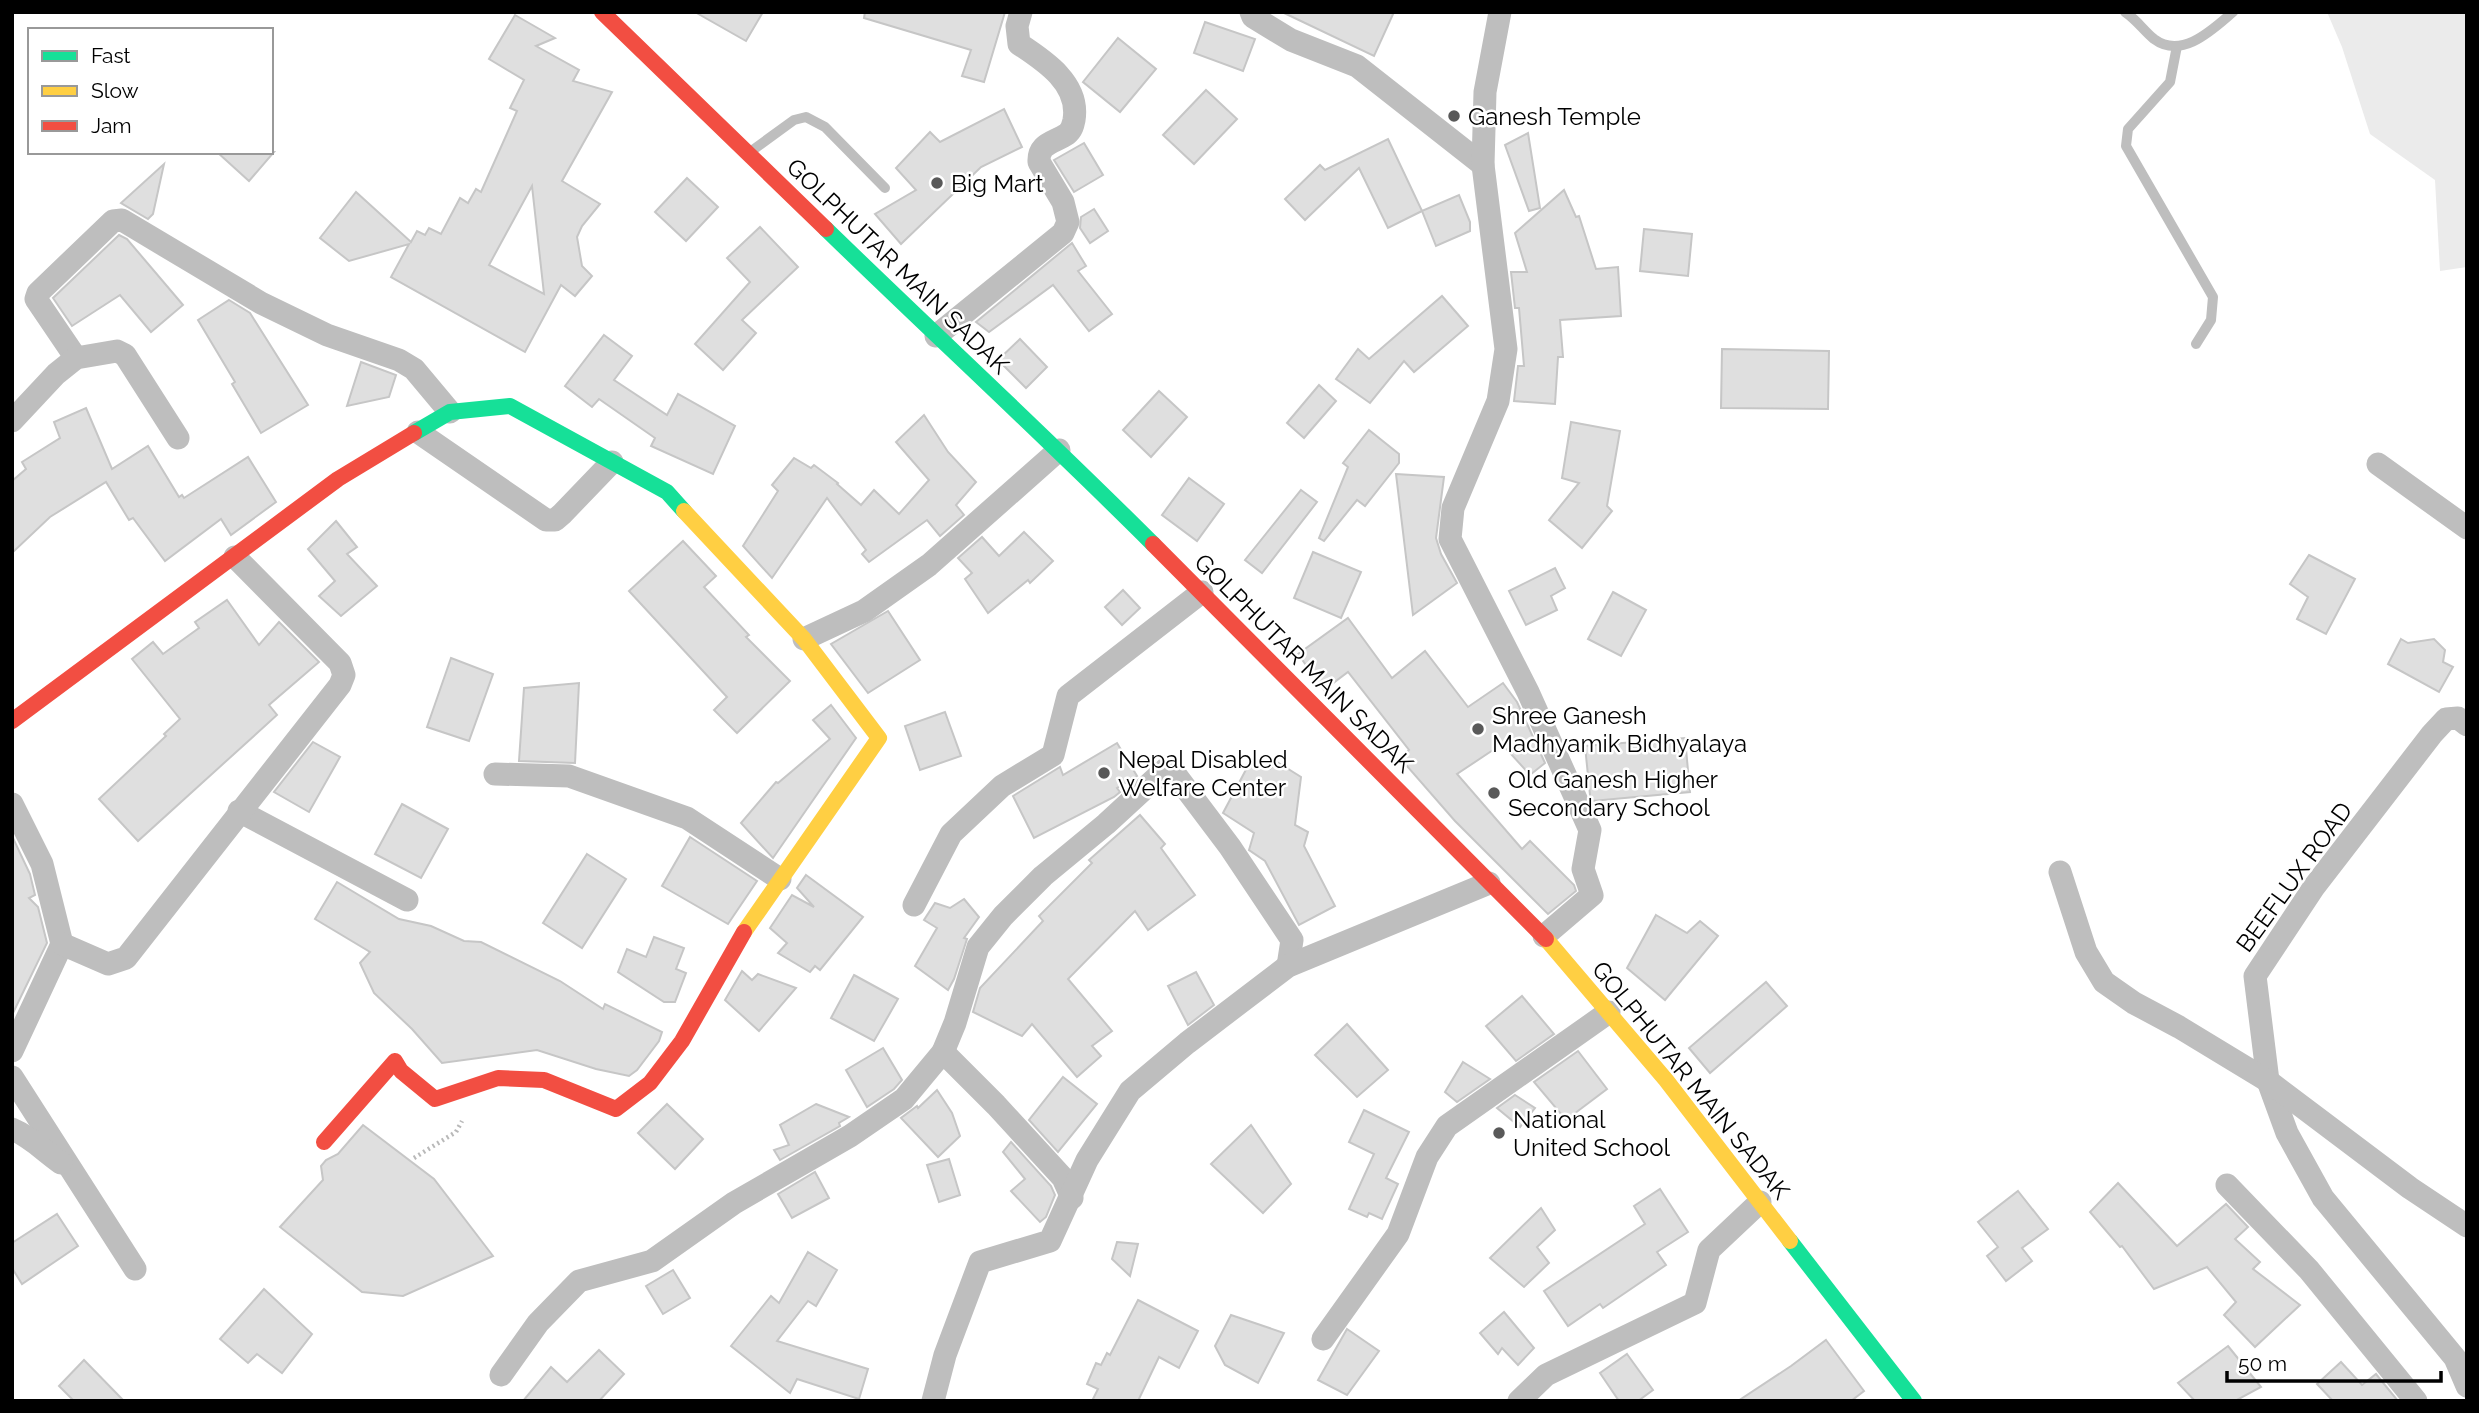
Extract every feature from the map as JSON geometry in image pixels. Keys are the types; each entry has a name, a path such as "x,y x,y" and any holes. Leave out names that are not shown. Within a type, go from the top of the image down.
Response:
{"main road":[{"name":"GOLPHUTAR MAIN SADAK","path":"602,12 936,337 1059,450 1544,936 1666,1080 1914,1401"},
{"path":"12,721 338,479 450,412 510,406 667,492 804,639 879,738 734,947 682,1041 650,1083 616,1109 544,1080 498,1078 435,1099 401,1071 395,1062 324,1142"}],"street":[{"path":"936,337 1063,233 1068,222 1063,202 1039,162 1039,155 1044,145 1068,133 1076,110 1065,82 1045,62 1019,44 1017,26 1021,12"},
{"path":"1251,12 1253,17 1291,40 1357,66 1483,164"},
{"path":"1500,12 1485,92 1483,164 1506,349 1498,401 1453,508 1450,539 1528,692 1590,830 1583,869 1592,895 1544,936"},
{"path":"76,358 36,299 38,293 113,221 122,220 261,303 327,334 399,360 414,369 450,412"},
{"path":"12,421 56,374 76,358 117,351 125,355 178,438"},
{"path":"418,432 546,520 555,520 562,514 612,462"},
{"path":"804,639 864,611 929,565 1059,450"},
{"path":"2378,464 2467,528"},
{"path":"62,944 108,964 126,958 340,685 344,675 340,663 235,557"},
{"path":"914,905 951,834 1002,786 1053,755 1068,696 1202,592"},
{"name":"BEEFLUX ROAD","path":"2464,716 2446,719 2432,734 2314,887 2255,976 2268,1081 2287,1133 2323,1198 2455,1357 2467,1388 2464,1401"},
{"path":"501,1375 538,1323 579,1281 652,1261 734,1203 850,1136 904,1099 943,1052 955,1023 978,947 1003,916 1043,876 1106,824 1169,766 1230,847 1292,940 1288,966"},
{"path":"495,774 569,776 687,817 780,878"},
{"path":"12,804 42,864 62,944 12,1051"},
{"path":"239,811 407,900"},
{"path":"2060,872 2086,953 2104,982 2134,1003 2268,1081 2410,1188 2467,1226"},
{"path":"933,1401 945,1355 981,1262 1050,1241 1072,1198 1087,1160 1130,1091 1288,966 1489,883"},
{"path":"1323,1339 1398,1234 1427,1157 1447,1126 1609,1013"},
{"path":"943,1052 1063,1178 1072,1198"},
{"path":"12,1077 135,1269"},
{"path":"12,1129 27,1135 42,1150 72,1170"},
{"path":"2227,1185 2309,1270 2416,1401"},
{"path":"1519,1401 1546,1375 1695,1303 1709,1250 1760,1202"}],"lane":[{"path":"2126,12 2156,41 2177,46 2200,40 2233,12"},
{"path":"2177,46 2170,82 2128,129 2126,146 2213,297 2211,320 2196,344"},
{"path":"748,153 794,120 806,117 825,127 886,188"}],"shaded area":[{"path":"2327,12 2467,12 2467,267 2440,271 2435,180 2370,134 2342,47"}],"building":[{"path":"695,12 763,12 746,41"},
{"path":"865,12 1005,12 984,82 962,76 971,50 864,18"},
{"path":"1282,12 1394,12 1374,56"},
{"path":"515,15 555,38 536,46 579,70 573,81 612,92 562,181 600,204 582,226 577,237 582,266 592,276 575,296 561,285 525,352 391,277 409,244 349,261 320,238 356,192 411,242 417,231 425,235 429,228 441,234 460,198 468,203 476,189 481,192 517,111 510,108 524,80 489,59","holes":["532,186 544,294 489,265"]},
{"path":"1205,22 1255,39 1243,71 1194,53"},
{"path":"1118,38 1156,69 1120,112 1083,82"},
{"path":"1206,90 1237,119 1194,164 1163,135"},
{"name":"Big Mart","path":"1004,109 1022,147 981,167 901,244 875,214 916,190 896,168 930,132 940,142"},
{"path":"1528,133 1540,208 1529,211 1505,145"},
{"path":"1388,139 1422,211 1388,228 1359,168 1305,220 1285,199 1320,165 1325,170"},
{"path":"1084,143 1103,175 1074,192 1054,160"},
{"path":"219,154 272,154 249,181"},
{"path":"164,164 153,214 148,219 121,203"},
{"path":"687,178 718,207 686,241 655,212"},
{"path":"1564,190 1576,217 1579,216 1596,269 1618,267 1621,316 1560,320 1563,357 1558,357 1555,404 1514,401 1518,366 1524,366 1519,308 1515,308 1511,272 1527,272 1515,233"},
{"path":"1459,195 1470,222 1470,231 1436,246 1422,211"},
{"path":"1094,209 1108,231 1090,243 1080,228 1081,217"},
{"path":"760,227 798,267 742,320 756,333 723,370 695,344 750,282 727,258"},
{"path":"1644,229 1692,234 1688,276 1640,271"},
{"path":"119,235 127,239 183,305 151,332 120,295 72,326 53,298"},
{"path":"1072,243 1086,266 1078,271 1112,314 1089,331 1053,285 989,332 976,322"},
{"path":"1442,296 1468,326 1414,372 1404,361 1370,403 1336,379 1358,349 1369,359"},
{"path":"229,300 250,313 308,405 261,433 232,384 235,382 198,320"},
{"path":"604,335 632,356 614,380 667,415 678,394 735,426 713,474 651,446 655,438 599,399 592,407 565,386"},
{"path":"1020,339 1047,367 1026,388 998,360"},
{"path":"1722,349 1829,351 1828,409 1721,408"},
{"path":"361,362 396,375 389,397 347,406"},
{"path":"1319,385 1336,401 1304,438 1287,423"},
{"path":"1159,391 1187,417 1151,457 1123,430"},
{"path":"86,408 112,469 148,446 179,497 182,495 184,498 248,457 276,502 231,535 221,519 165,561 133,518 129,520 106,482 50,517 12,553 12,481 26,469 22,462 60,438 54,422"},
{"path":"924,415 948,452 976,482 956,505 964,515 940,536 927,520 869,562 862,554 866,550 827,498 772,578 743,546 778,491 772,485 794,458 811,468 814,465 861,505 874,490 899,514 929,480 896,442"},
{"path":"1571,422 1620,431 1607,506 1612,511 1582,548 1549,520 1579,483 1562,478"},
{"path":"1369,430 1399,454 1399,463 1365,506 1357,500 1324,541 1319,538 1348,467 1343,463"},
{"path":"1396,474 1444,477 1436,538 1441,554 1457,583 1413,615"},
{"path":"1189,478 1224,504 1197,541 1162,515"},
{"path":"1301,490 1317,502 1262,573 1245,560"},
{"path":"336,521 357,547 347,554 377,586 341,616 319,596 335,581 308,549"},
{"path":"1024,532 1053,561 1030,583 1028,580 988,613 965,579 972,573 958,558 982,537 999,556"},
{"path":"683,541 716,576 704,587 749,635 746,637 790,681 737,733 714,710 727,697 629,591"},
{"path":"1313,552 1361,572 1341,618 1294,598"},
{"path":"2309,555 2355,579 2326,634 2297,619 2308,597 2290,584"},
{"path":"1555,568 1565,588 1551,596 1557,610 1526,625 1509,591"},
{"path":"1123,590 1140,608 1122,625 1105,607"},
{"path":"1613,592 1646,610 1621,656 1588,639"},
{"path":"227,600 259,645 279,622 319,662 269,705 277,715 138,841 99,799 166,736 164,734 180,719 132,659 153,642 163,654 199,628 195,622"},
{"path":"888,611 920,660 868,693 831,644"},
{"path":"1348,618 1392,678 1425,651 1468,707 1503,683 1517,702 1545,763 1530,775 1502,744 1457,774 1522,849 1530,841 1574,885 1576,891 1548,914 1455,821 1400,758 1409,750 1348,672 1324,690 1298,654"},
{"path":"2401,639 2408,643 2434,639 2445,650 2443,662 2453,667 2439,692 2388,664"},
{"path":"451,658 493,674 469,741 427,727"},
{"path":"579,683 575,763 519,761 524,688"},
{"path":"831,705 856,738 773,858 741,823 776,782 830,739 813,720"},
{"path":"945,712 961,756 920,770 905,726"},
{"path":"1685,738 1690,792 1592,801 1585,746"},
{"path":"313,742 340,757 309,812 274,792"},
{"path":"1117,743 1137,776 1117,788 1120,792 1114,797 1034,838 1013,796 1060,767 1063,775"},
{"path":"1277,762 1301,777 1295,825 1308,832 1304,846 1335,906 1299,925 1265,861 1249,850 1254,833 1223,813 1249,764 1270,769"},
{"path":"402,804 448,829 421,878 375,854"},
{"path":"1140,815 1165,844 1161,848 1195,895 1148,930 1135,911 1068,979 1112,1031 1092,1046 1101,1056 1077,1077 1032,1024 1022,1036 973,1012 980,988 1043,921 1039,916 1092,863 1089,860"},
{"path":"12,836 30,874 35,895 29,898 38,907 47,943 12,1015"},
{"path":"690,837 757,881 728,924 662,886"},
{"path":"587,854 626,879 582,948 543,923"},
{"path":"806,875 863,917 820,970 815,966 810,972 778,953 787,943 770,928 792,895 814,907 797,888"},
{"path":"337,882 399,919 431,926 464,941 481,942 560,981 603,1009 605,1004 662,1032 659,1041 637,1070 629,1076 596,1069 537,1050 442,1063 412,1029 374,993 360,963 370,952 315,919"},
{"path":"964,899 979,917 964,938 967,939 948,990 915,966 937,928 924,920 935,903 950,908"},
{"path":"1656,915 1687,933 1700,921 1718,936 1665,1000 1627,968"},
{"path":"654,937 684,948 676,969 686,973 675,1002 664,1002 618,972 627,949 646,957"},
{"path":"742,971 752,980 758,974 796,988 759,1031 725,1000"},
{"path":"1196,972 1214,1005 1188,1025 1168,986"},
{"path":"854,975 898,999 874,1041 831,1018"},
{"path":"1766,982 1787,1006 1710,1073 1689,1048"},
{"path":"1522,996 1554,1034 1516,1061 1486,1026"},
{"path":"1347,1024 1388,1070 1357,1097 1315,1055"},
{"path":"883,1048 902,1080 894,1089 867,1107 846,1070"},
{"path":"1578,1051 1607,1089 1566,1120 1534,1082"},
{"path":"1463,1062 1490,1079 1457,1102 1445,1092"},
{"path":"1063,1077 1097,1104 1058,1152 1029,1120"},
{"path":"937,1090 952,1113 960,1136 938,1157 901,1118 917,1106 918,1108"},
{"path":"1515,1095 1535,1108 1520,1127 1497,1108"},
{"path":"667,1104 703,1139 675,1169 638,1133"},
{"path":"816,1104 849,1117 839,1123 840,1126 780,1160 774,1150 789,1145 780,1125"},
{"path":"1364,1110 1409,1132 1386,1178 1398,1184 1382,1219 1369,1213 1367,1217 1349,1209 1374,1154 1349,1142"},
{"path":"363,1125 434,1179 493,1256 403,1296 362,1292 280,1227 323,1180 321,1166 338,1154"},
{"path":"1251,1125 1291,1184 1263,1213 1211,1164"},
{"path":"1011,1142 1051,1186 1055,1195 1046,1217 1040,1222 1011,1191 1025,1179 1003,1152"},
{"path":"949,1159 960,1195 939,1202 927,1165"},
{"path":"815,1172 829,1198 792,1218 778,1194"},
{"path":"2118,1183 2177,1246 2226,1204 2248,1227 2235,1239 2260,1262 2253,1269 2300,1305 2255,1347 2224,1315 2236,1302 2207,1267 2154,1289 2122,1246 2120,1247 2090,1212"},
{"path":"1660,1189 1688,1232 1657,1252 1666,1265 1603,1308 1600,1304 1568,1326 1544,1291 1645,1224 1634,1206"},
{"path":"2018,1191 2048,1229 2022,1248 2032,1261 2006,1281 1987,1256 1998,1247 1978,1222"},
{"path":"1541,1208 1555,1230 1537,1247 1549,1263 1524,1287 1490,1258"},
{"path":"57,1214 78,1246 22,1284 12,1268 12,1243"},
{"path":"1117,1242 1138,1244 1130,1276 1112,1259"},
{"path":"808,1252 837,1270 816,1306 808,1301 777,1341 868,1369 859,1399 797,1379 790,1393 731,1346 771,1296 779,1303"},
{"path":"673,1270 690,1298 663,1314 646,1286"},
{"path":"264,1289 312,1334 282,1373 257,1354 248,1363 220,1339"},
{"path":"1138,1300 1198,1331 1179,1368 1159,1357 1138,1401 1092,1401 1098,1389 1087,1384 1096,1363 1101,1365 1107,1353 1110,1355"},
{"path":"1504,1312 1534,1348 1518,1365 1502,1348 1498,1354 1480,1333"},
{"path":"1231,1315 1284,1333 1258,1383 1225,1365 1215,1346"},
{"path":"1347,1329 1379,1351 1347,1395 1318,1380"},
{"path":"1826,1340 1864,1391 1851,1401 1738,1401 1791,1366"},
{"path":"2228,1346 2261,1387 2235,1401 2195,1401 2178,1383"},
{"path":"599,1350 624,1374 599,1401 523,1401 551,1367 567,1382"},
{"path":"1627,1354 1653,1390 1638,1401 1619,1401 1600,1373"},
{"path":"84,1360 124,1401 74,1401 59,1386"},
{"path":"2341,1362 2362,1385 2376,1374 2398,1401 2333,1401 2317,1384"}],"traffic: fast":[{"path":"826,229 1153,544"},
{"path":"414,433 450,412 510,406 667,492 684,511"},
{"path":"1790,1241 1914,1401"}],"traffic: slow":[{"path":"684,511 804,639 879,738 744,932"},
{"path":"1546,939 1666,1080 1790,1241"}],"traffic: jam":[{"path":"602,12 826,229"},
{"path":"12,721 338,479 414,433"},
{"path":"1153,544 1546,939"},
{"path":"324,1142 395,1061 401,1071 435,1099 498,1078 544,1080 616,1109 650,1083 682,1041 744,932"}],"place":[{"name":"Ganesh Temple","path":"1454,116"},
{"name":"Big Mart","path":"937,183"},
{"name":"Shree Ganesh Madhyamik Bidhyalaya","path":"1478,729"},
{"name":"Nepal Disabled Welfare Center","path":"1104,773"},
{"name":"Old Ganesh Higher Secondary School","path":"1494,793"},
{"name":"National United School","path":"1499,1133"}]}
